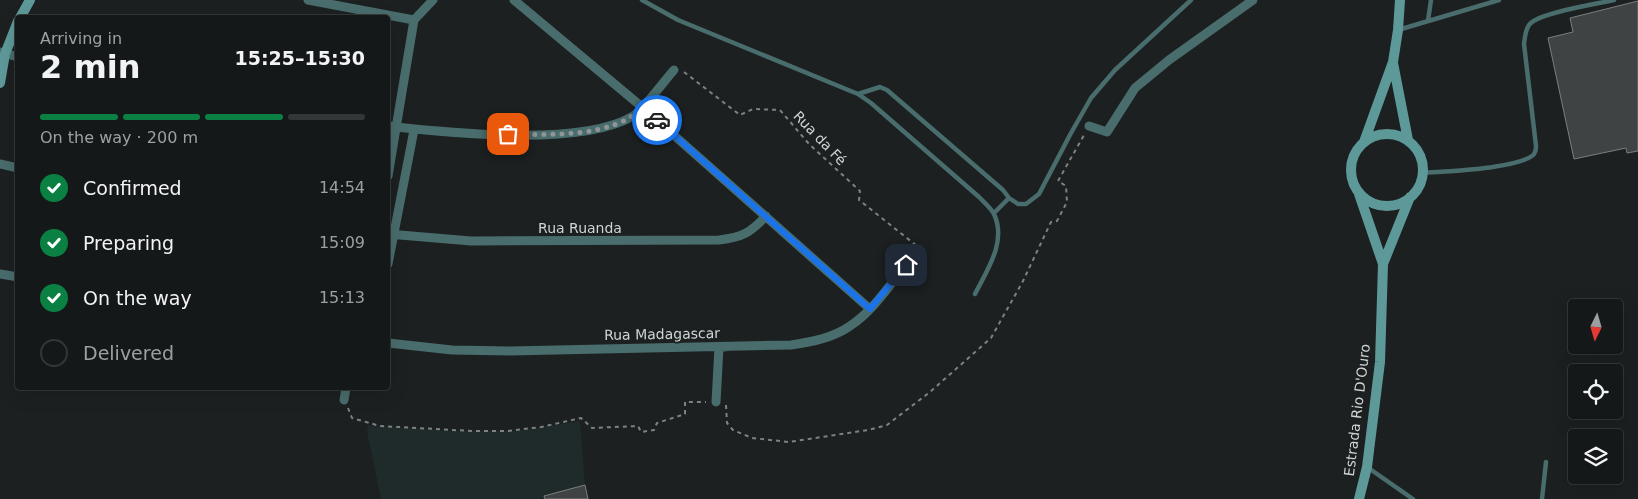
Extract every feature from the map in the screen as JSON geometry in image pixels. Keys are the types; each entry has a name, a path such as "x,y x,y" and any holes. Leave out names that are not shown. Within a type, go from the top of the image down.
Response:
{"street":[{"path":"22,15 30,0"},
{"path":"308,0 388,15"},
{"path":"390,152 392,127 414,20 433,0"},
{"path":"514,0 642,107 870,309"},
{"path":"1089,126 1107,132 1135,88 1169,60 1253,0"},
{"path":"1364,142 1392,62 1398,30 1400,0"},
{"path":"390,15 414,20"},
{"path":"0,83 3,53 15,27"},
{"path":"1392,62 1408,140"},
{"path":"392,127 414,130 500,134 575,132 600,129 624,121 636,114 674,70"},
{"path":"391,234 414,130"},
{"path":"1381,134 1399,136 1415,146 1423,163 1423,173 1417,190 1410,197 1393,205 1384,206 1374,204 1359,193 1354,185 1351,166 1357,149 1364,142 1381,134"},
{"path":"0,164 15,167"},
{"name":"Estrada Rio D'Ouro","path":"1359,193 1383,264"},
{"name":"Estrada Rio D'Ouro","path":"1359,499 1367,467 1380,362 1383,264 1410,197"},
{"name":"Rua Ruanda","path":"391,234 471,242 719,240 744,235 754,229 766,216"},
{"name":"Rua Madagascar","path":"390,343 452,350 510,351 791,345 825,338 851,326 870,309 906,265"},
{"path":"0,274 15,276"},
{"path":"716,402 722,347"},
{"path":"344,400 346,390"}],"lane":[{"path":"642,0 678,20 858,94 871,103 979,197 994,213 999,228 999,239 994,256 975,294"},
{"path":"858,94 880,87 887,90 1003,190 1009,198 1018,204 1026,204 1039,194 1091,98 1115,70 1191,0"},
{"path":"1428,21 1432,0"},
{"path":"1398,30 1499,0"},
{"path":"1423,173 1512,164 1532,156 1536,152 1536,146 1524,44 1529,24 1540,17 1614,0"},
{"path":"994,213 1009,198"},
{"path":"1542,499 1546,462"},
{"path":"1367,467 1413,499"}],"path":[{"name":"Rua da Fé","path":"674,70 687,73 740,115 753,109 780,110 809,144 860,191 859,200 917,246 906,265"},
{"path":"344,400 352,418 380,426 472,431 508,431 541,427 581,418 592,428 638,426 641,432 654,430 657,423 685,414 685,402 716,402 726,405 727,423 733,430 752,438 789,442 868,430 887,425 930,392 991,338 1023,281 1051,222 1057,222 1067,202 1066,186 1058,181 1089,126"}],"shaded area":[{"path":"580,421 585,485 588,499 381,499 367,432 368,425 452,431 515,431"}],"building":[{"path":"1638,1 1638,151 1627,153 1626,148 1574,159 1548,38 1573,32 1570,18"},
{"path":"585,485 588,499 545,499 544,496"}],"way so far":[{"path":"508,134 548,134 600,129 624,121 636,114 642,107 657,120"}],"route":[{"path":"657,120 870,309 906,265"}]}
